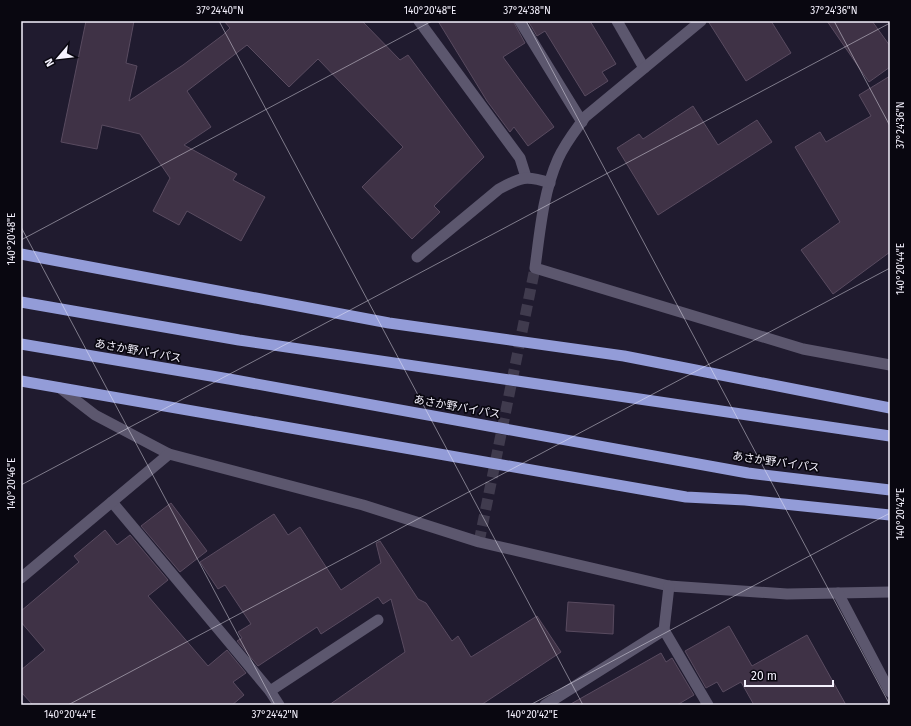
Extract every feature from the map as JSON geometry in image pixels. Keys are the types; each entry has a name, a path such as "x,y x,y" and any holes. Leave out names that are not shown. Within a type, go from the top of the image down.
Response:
{"highway":[{"path":"21,254 389,323 624,356 890,408"},
{"path":"21,302 239,340 890,436"},
{"name":"あさか野バイパス","path":"21,344 229,379 748,473 890,490"},
{"path":"21,382 686,497 745,500 890,515"}],"street":[{"path":"419,21 520,158 526,176"},
{"path":"520,21 582,122"},
{"path":"617,21 644,68"},
{"path":"701,21 644,68 582,122 573,132 558,158 550,183 543,212 535,268 803,349 890,365"},
{"path":"417,257 499,189 526,176 550,183"},
{"path":"60,388 95,415 169,454 363,505 479,542 669,586 787,594 890,592"},
{"path":"21,578 169,454"},
{"path":"112,502 270,691 279,705"},
{"path":"669,586 664,630 708,705"},
{"path":"838,593 890,692"},
{"path":"270,691 378,620"},
{"path":"545,705 664,630"}],"building":[{"path":"86,21 134,21 126,63 137,66 129,101 183,65 223,35 230,28 224,21 362,21 400,60 408,55 484,157 434,206 440,212 412,239 362,187 403,147 318,59 289,87 247,45 187,91 211,127 184,145 237,174 233,180 265,197 241,241 187,211 179,225 153,211 170,178 140,134 102,125 97,149 61,142"},
{"path":"438,21 513,21 525,43 503,57 554,127 528,146 514,127 510,132 487,101"},
{"path":"528,21 590,21 616,64 602,72 608,81 585,96 545,31 537,36"},
{"path":"708,21 771,21 791,53 746,81"},
{"path":"827,21 872,21 890,46 890,67 869,82"},
{"path":"890,76 890,252 833,294 801,250 840,222 795,147 820,132 826,142 871,116 859,95"},
{"path":"693,106 718,145 757,120 772,142 658,215 617,148 639,134 643,139"},
{"path":"171,503 207,551 180,572 141,526"},
{"path":"274,514 288,535 300,527 341,590 381,563 376,543 380,541 418,599 426,603 452,641 458,636 471,657 537,616 561,652 481,705 329,705 405,652 391,599 383,604 378,597 321,634 317,627 258,666 237,641 242,638 238,632 251,624 225,585 218,589 200,562"},
{"path":"105,530 117,545 130,535 168,580 148,596 208,666 227,650 246,673 233,682 244,695 232,705 33,705 21,692 21,670 45,650 21,622 21,611 79,562 74,556"},
{"path":"568,602 614,605 613,634 566,631"},
{"path":"729,626 752,666 807,635 846,705 754,705 741,682 723,692 717,682 706,688 685,651"},
{"path":"661,653 666,662 672,658 694,695 677,705 569,705"}],"tunnel":[{"path":"479,542 535,268"}]}
